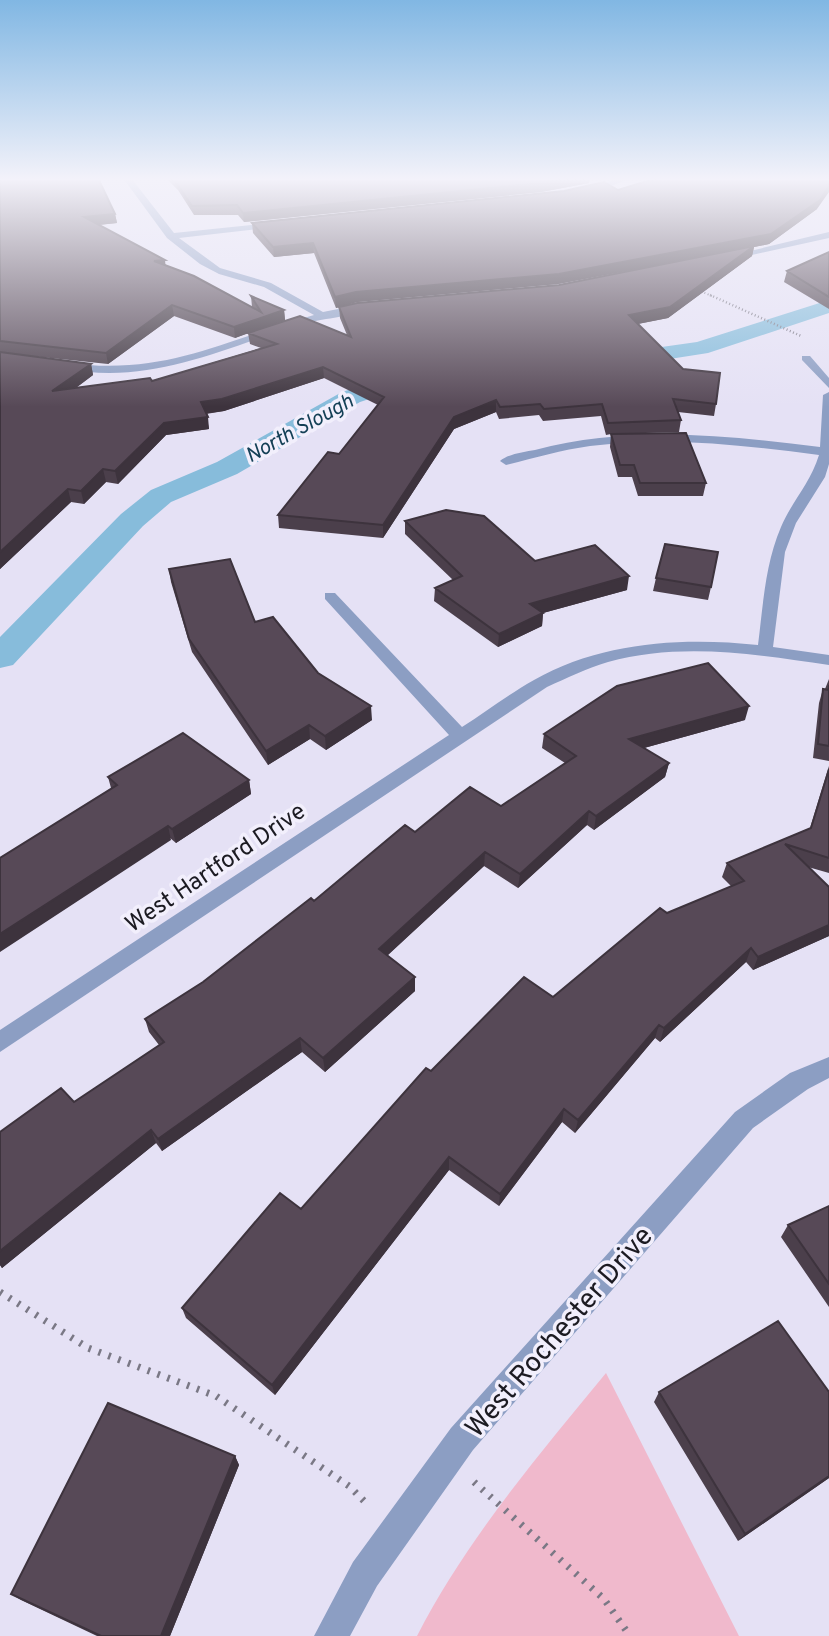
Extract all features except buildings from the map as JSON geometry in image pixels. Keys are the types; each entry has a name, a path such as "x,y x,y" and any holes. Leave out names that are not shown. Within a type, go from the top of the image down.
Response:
{"street":[{"path":"192,254 220,271 259,282 321,315"},
{"path":"715,260 744,254"},
{"path":"49,363 115,371 169,365 321,315 369,306"},
{"path":"806,358 829,385"},
{"path":"765,649 778,552 789,523 819,477 826,452 829,395"},
{"path":"506,461 550,447 667,435 826,452"},
{"path":"330,596 460,736"},
{"name":"West Hartford Drive","path":"0,1042 541,683 601,659 684,646 765,649 829,660"},
{"name":"West Rochester Drive","path":"331,1636 365,1574 448,1457 744,1120 799,1082 829,1067"}],"path":[{"path":"696,289 702,294 803,337"},
{"path":"0,1292 88,1348 216,1396 349,1486 395,1532"},
{"path":"448,1457 604,1599 630,1636"}],"shaded area":[{"path":"606,1373 739,1636 417,1636 481,1532"}],"waterway":[{"name":"North Slough","path":"612,361 700,348 829,306"},
{"name":"North Slough","path":"0,657 132,520 161,496 227,468 351,397 412,377"}]}
